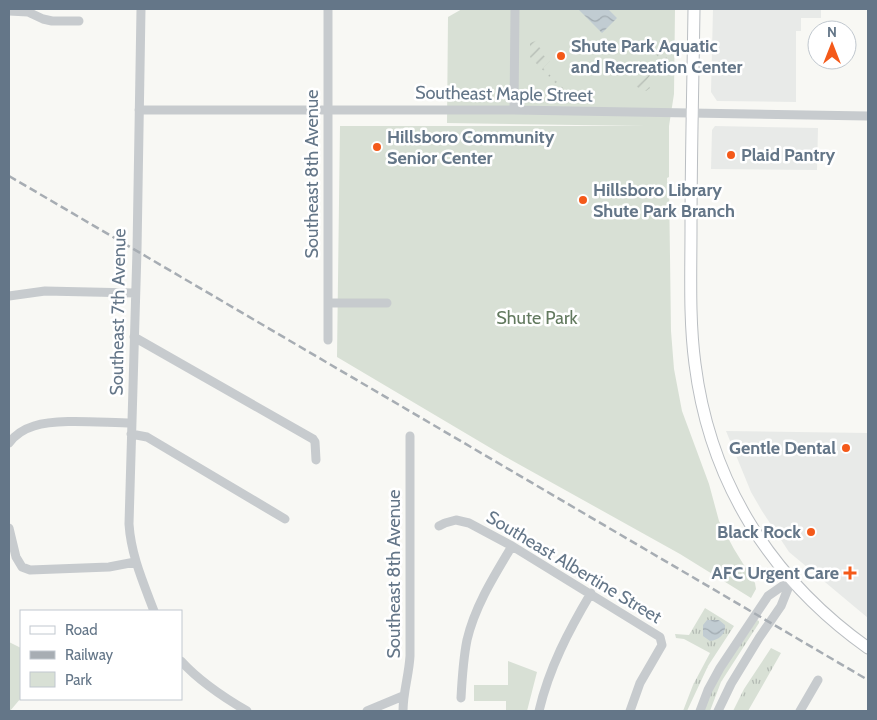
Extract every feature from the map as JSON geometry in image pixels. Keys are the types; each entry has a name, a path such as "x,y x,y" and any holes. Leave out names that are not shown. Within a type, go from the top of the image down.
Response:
{"main road":[{"path":"694,9 692,325 694,362 700,398 718,460 739,506 757,536 772,558 791,580 835,623 868,648"}],"street":[{"name":"Southeast 7th Avenue","path":"140,9 129,524 130,543 135,562 154,610"},
{"name":"Southeast 8th Avenue","path":"328,9 328,340"},
{"path":"514,110 515,9"},
{"path":"9,11 24,10 47,20 79,21"},
{"name":"Southeast Maple Street","path":"139,110 514,110 868,116"},
{"path":"9,296 45,292 135,293"},
{"path":"328,302 387,303"},
{"path":"134,337 313,438 316,460"},
{"path":"9,444 16,435 24,430 49,422 132,423"},
{"path":"132,434 147,437 285,519"},
{"name":"Southeast 8th Avenue","path":"403,711 403,696 408,683 410,656 410,436"},
{"name":"Southeast Albertine Street","path":"439,526 456,520 469,523 512,546 655,632 660,637 662,645 640,683 630,711"},
{"path":"9,528 16,557 22,567 30,570 108,567 135,562"},
{"path":"461,698 463,665 468,638 477,608 512,546"},
{"path":"700,711 708,690 720,668 768,596 791,580"},
{"path":"718,711 730,684 781,606 791,580"},
{"path":"540,711 546,685 557,656 591,593"},
{"path":"182,663 223,698 247,711"},
{"path":"800,711 818,680"},
{"path":"367,711 403,696"}],"shaded area":[{"path":"713,9 821,9 821,18 801,18 801,31 796,31 796,102 717,101 711,92"},
{"path":"715,126 818,128 817,170 711,169 712,130"},
{"path":"726,431 868,433 868,618 789,552 751,492"}],"green space":[{"name":"Shute Park","path":"462,9 675,9 674,94 669,126 669,177 667,178 667,182 669,182 671,331 674,369 682,411 709,484 719,521 755,583 756,589 751,598 680,554 504,456 337,357 340,126 645,126 447,123 448,17"},
{"path":"541,39 536,44 544,52 542,54 550,61 543,68 568,93 571,90 589,95 567,95 530,57 530,43"},
{"path":"659,49 667,58 646,82 650,88 642,91 634,84 658,57 655,53"},
{"path":"705,608 734,626 708,666 687,711 683,711 693,685 710,653 684,639 676,638 675,634 689,635"},
{"path":"757,620 759,623 721,682 710,711 703,711 713,685"},
{"path":"9,642 20,648 20,699 9,711"},
{"path":"771,648 781,653 748,711 733,711 744,689"},
{"path":"508,661 537,672 527,711 506,711 506,701 474,701 474,685 508,685"}],"water":[{"path":"578,9 608,9 617,18 602,33"},
{"path":"707,620 719,620 725,625 723,634 719,638 710,641 703,636 703,625"}],"railway":[{"path":"9,176 868,680"}],"place":[{"name":"Shute Park Aquatic and Recreation Center","path":"561,56"},
{"name":"Hillsboro Community Senior Center","path":"377,147"},
{"name":"Plaid Pantry","path":"731,155"},
{"name":"Hillsboro Library Shute Park Branch","path":"583,200"},
{"name":"Gentle Dental","path":"846,448"},
{"name":"Black Rock","path":"811,532"},
{"name":"AFC Urgent Care","path":"850,573"}]}
